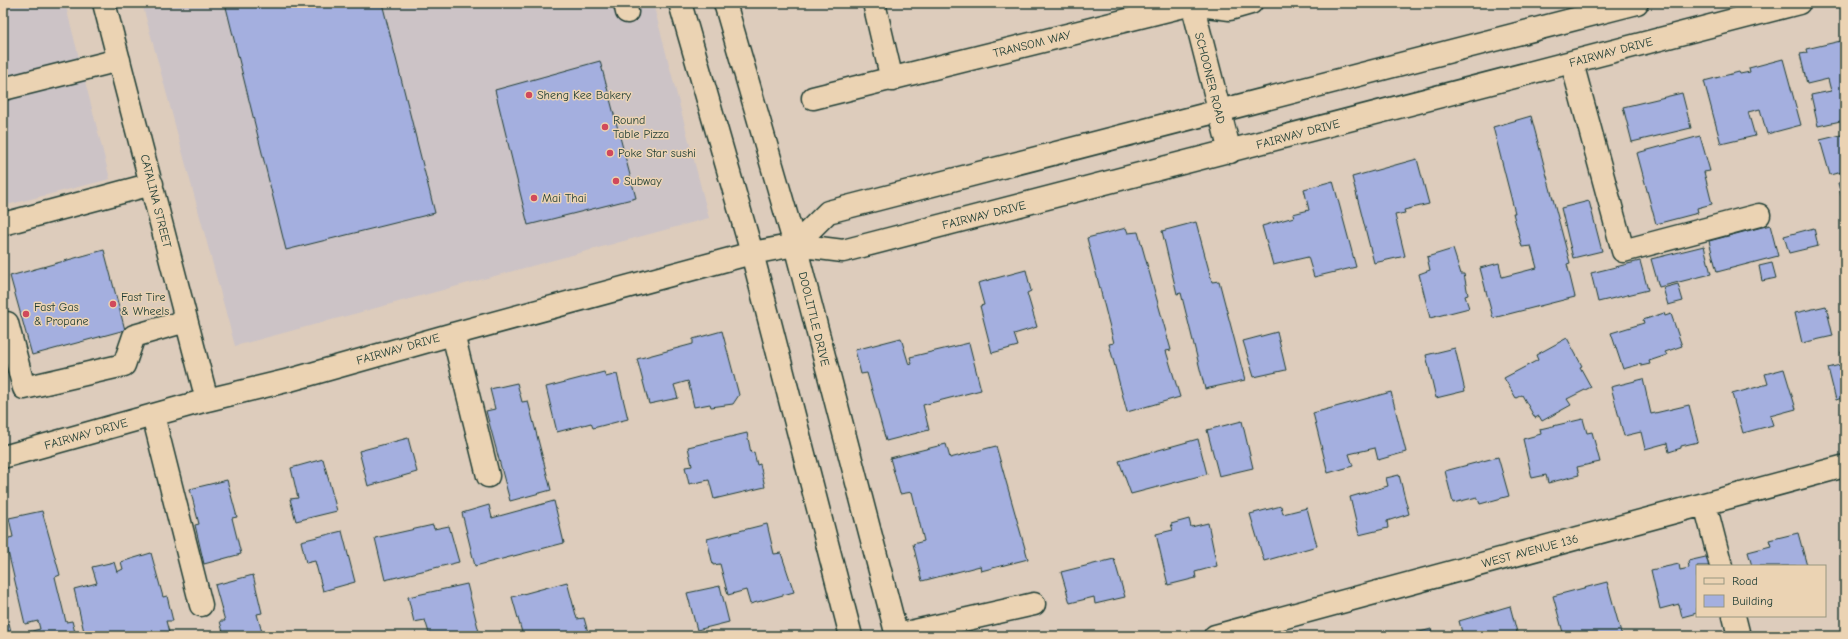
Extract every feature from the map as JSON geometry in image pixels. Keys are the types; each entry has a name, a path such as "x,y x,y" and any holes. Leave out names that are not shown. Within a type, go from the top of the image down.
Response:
{"street":[{"path":"680,3 752,253 850,636"},
{"name":"DOOLITTLE DRIVE","path":"725,3 795,245 897,636"},
{"path":"874,3 892,80"},
{"name":"TRANSOM WAY","path":"813,98 892,80 1192,3 1230,9 1251,3"},
{"name":"SCHOONER ROAD","path":"1192,3 1230,152"},
{"path":"795,245 828,212 1637,3"},
{"name":"FAIRWAY DRIVE","path":"3,457 207,400 290,380 752,253 795,245 843,251 1230,152 1799,3"},
{"name":"CATALINA STREET","path":"107,4 119,60 207,400"},
{"path":"3,90 119,60"},
{"path":"1572,63 1623,251 1759,215"},
{"path":"3,224 152,184"},
{"path":"3,324 7,323 24,388 124,365 134,336 186,321"},
{"path":"453,334 488,476"},
{"path":"152,415 201,605"},
{"name":"WEST AVENUE 136","path":"1215,636 1845,466"},
{"path":"1705,504 1721,565"},
{"path":"897,636 1034,604"},
{"path":"1734,617 1739,636"}],"shaded area":[{"path":"3,3 65,3 110,179 3,206"},
{"path":"142,3 653,3 709,218 235,346"}],"building":[{"path":"225,3 382,3 435,213 286,250"},
{"path":"1845,40 1845,120 1818,126 1811,95 1831,91 1828,79 1807,84 1800,54 1807,53 1806,49"},
{"path":"1783,59 1801,125 1767,134 1760,109 1748,112 1755,136 1721,144 1704,81 1739,72 1740,74 1750,72 1749,68"},
{"path":"600,61 636,198 528,225 495,90"},
{"path":"1682,93 1691,128 1632,142 1623,107"},
{"path":"1531,116 1570,263 1567,264 1575,297 1493,318 1480,268 1499,263 1502,277 1537,268 1531,246 1522,247 1493,127"},
{"path":"1845,134 1845,171 1830,175 1820,140"},
{"path":"1700,136 1710,171 1704,172 1712,204 1697,208 1698,213 1656,224 1637,153"},
{"path":"1417,159 1429,204 1404,210 1405,213 1395,215 1405,256 1374,263 1352,177"},
{"path":"1333,181 1356,267 1314,277 1308,257 1273,265 1262,226 1294,217 1293,214 1309,210 1304,189"},
{"path":"1845,182 1845,211 1838,183"},
{"path":"1589,201 1602,251 1573,258 1561,208"},
{"path":"1196,222 1212,282 1219,281 1245,380 1205,389 1181,293 1177,294 1162,231"},
{"path":"1770,225 1778,256 1717,272 1709,241"},
{"path":"1126,228 1128,233 1138,232 1171,350 1166,351 1180,397 1127,412 1109,344 1114,343 1087,238"},
{"path":"1814,228 1818,246 1789,253 1784,236"},
{"path":"1704,246 1711,274 1659,287 1651,259"},
{"path":"1453,249 1461,274 1464,274 1468,295 1465,296 1469,308 1430,318 1419,274 1430,270 1427,257"},
{"path":"104,250 125,330 32,355 10,276"},
{"path":"1640,261 1648,290 1598,302 1591,273"},
{"path":"1772,263 1776,278 1762,281 1759,266"},
{"path":"1026,270 1031,291 1027,293 1037,327 1014,334 1018,346 992,353 980,306 984,305 978,283"},
{"path":"1678,284 1683,301 1668,305 1663,288"},
{"path":"1826,306 1833,336 1802,343 1795,313"},
{"path":"1664,313 1665,316 1671,314 1682,346 1665,352 1667,355 1649,361 1650,364 1641,366 1641,364 1623,369 1611,333 1644,323 1643,320"},
{"path":"722,331 739,395 733,404 711,407 710,404 694,407 688,381 674,385 678,398 649,404 637,359 693,344 693,339"},
{"path":"1277,332 1286,370 1254,377 1243,341"},
{"path":"901,338 909,365 912,364 910,357 969,343 981,390 923,405 929,430 886,441 867,373 861,374 855,350"},
{"path":"1567,338 1591,387 1567,399 1571,405 1542,421 1539,416 1535,418 1522,395 1516,398 1504,378 1538,360 1536,355"},
{"path":"1455,348 1465,391 1436,398 1426,355"},
{"path":"1845,351 1845,397 1836,400 1828,368 1844,364 1841,352"},
{"path":"1784,369 1796,409 1770,416 1773,425 1743,433 1732,394 1768,384 1765,374"},
{"path":"604,372 606,377 617,374 628,419 593,428 591,423 557,432 546,387"},
{"path":"1643,379 1651,414 1689,405 1698,442 1681,446 1681,448 1669,452 1667,443 1645,449 1641,432 1624,436 1611,387"},
{"path":"517,383 522,402 528,401 551,490 510,501 486,411 495,409 490,389"},
{"path":"1391,392 1406,452 1378,460 1375,448 1349,454 1353,466 1328,473 1313,413"},
{"path":"1583,419 1587,433 1592,432 1600,462 1577,467 1579,475 1548,483 1546,475 1532,478 1523,439 1541,434 1540,429"},
{"path":"1242,421 1253,468 1219,476 1207,430"},
{"path":"747,433 751,453 754,452 757,465 760,464 765,487 714,499 709,480 689,484 685,467 692,466 688,447"},
{"path":"408,438 417,472 368,486 359,451"},
{"path":"1198,439 1207,474 1131,494 1119,461"},
{"path":"946,444 950,458 996,446 1028,559 981,571 980,566 922,581 913,544 924,541 912,492 900,494 890,458"},
{"path":"1498,457 1509,496 1480,504 1477,497 1453,503 1445,471"},
{"path":"323,459 337,511 296,521 290,499 298,498 291,468"},
{"path":"1399,475 1409,514 1387,521 1388,528 1359,535 1350,497 1388,486 1386,478"},
{"path":"227,480 237,517 232,518 241,554 204,564 195,525 199,524 190,489"},
{"path":"554,501 564,543 475,566 462,513 489,505 492,518"},
{"path":"1281,506 1283,514 1307,508 1317,546 1264,561 1250,514"},
{"path":"42,511 60,575 55,577 66,622 72,621 76,636 12,636 40,629 38,621 25,624 5,539 13,537 9,518"},
{"path":"1189,519 1191,527 1208,523 1217,566 1195,572 1196,578 1168,585 1156,534 1173,530 1171,524"},
{"path":"767,524 774,554 781,553 794,592 750,604 746,590 728,595 720,564 713,565 707,539"},
{"path":"433,525 434,529 449,526 459,562 385,580 375,538"},
{"path":"342,531 355,582 323,591 315,561 306,563 301,541"},
{"path":"1798,533 1807,565 1752,565 1748,552 1771,546 1769,540"},
{"path":"151,553 163,597 167,596 173,621 166,621 170,636 85,636 74,589 97,583 92,567 114,562 117,572 123,569 121,562"},
{"path":"1710,556 1713,565 1696,565 1696,613 1682,617 1679,604 1660,609 1651,570 1679,564 1680,570 1689,568 1688,561"},
{"path":"1114,559 1125,597 1095,604 1094,597 1070,603 1061,572"},
{"path":"253,575 262,613 257,614 263,636 224,636 220,621 225,621 215,585"},
{"path":"567,582 577,619 584,618 589,636 561,636 561,633 547,636 523,636 512,597"},
{"path":"1607,582 1622,636 1564,636 1553,596"},
{"path":"467,584 480,636 430,636 425,620 414,622 408,597"},
{"path":"720,586 729,622 697,630 687,593"},
{"path":"1510,606 1518,636 1463,636 1459,621"},
{"path":"9,623 12,636 3,636 3,625"},
{"path":"1431,629 1433,636 1405,636"}],"place":[{"name":"Sheng Kee Bakery","path":"529,95"},
{"name":"Round Table Pizza","path":"605,127"},
{"name":"Poke Star sushi","path":"610,153"},
{"name":"Subway","path":"616,181"},
{"name":"Mai Thai","path":"534,198"},
{"name":"Fast Tire & Wheels","path":"113,304"},
{"name":"Fast Gas & Propane","path":"26,314"}]}
